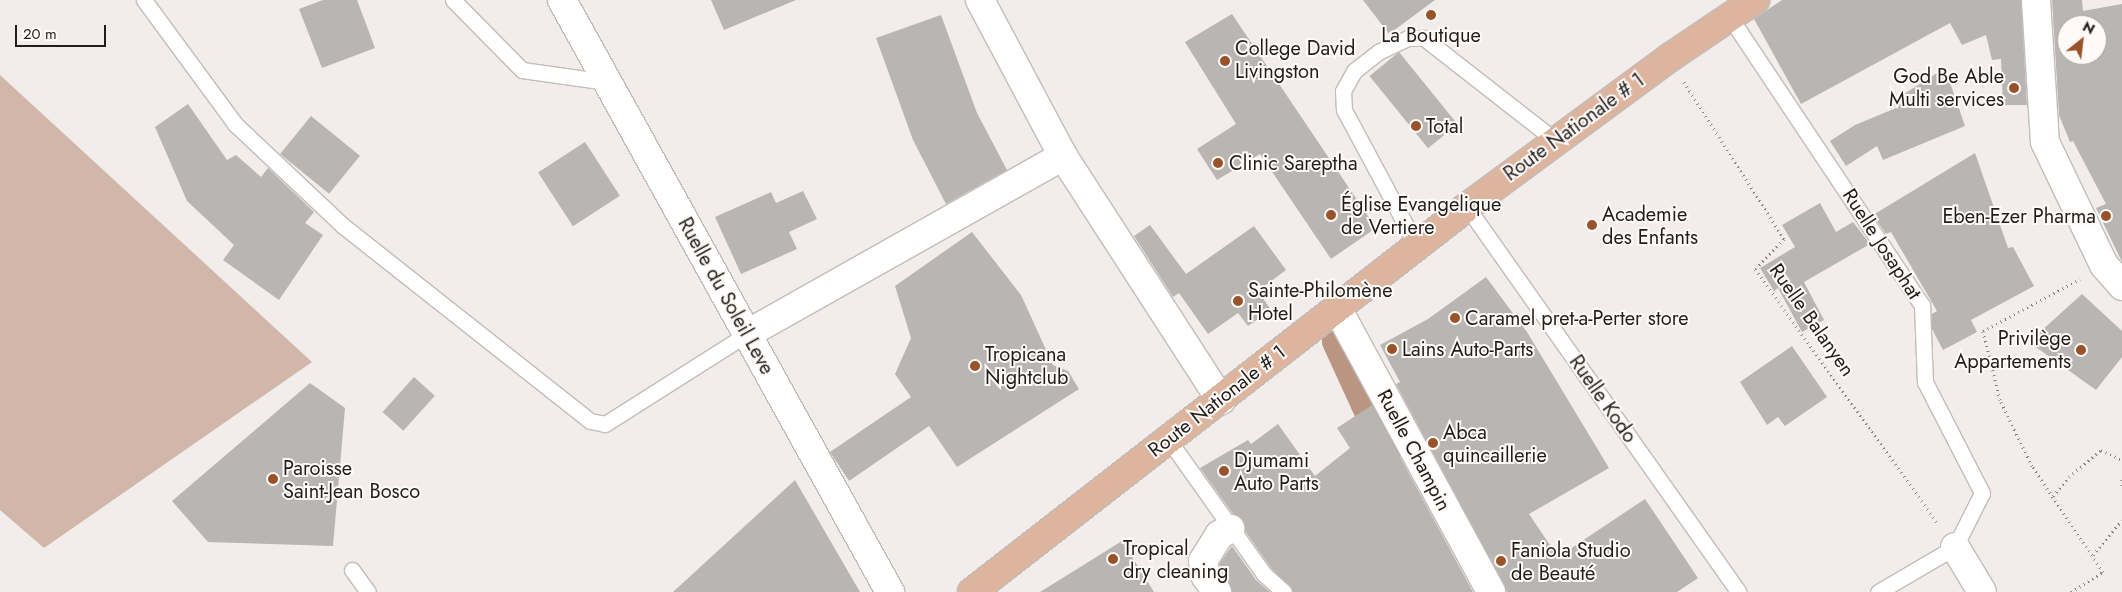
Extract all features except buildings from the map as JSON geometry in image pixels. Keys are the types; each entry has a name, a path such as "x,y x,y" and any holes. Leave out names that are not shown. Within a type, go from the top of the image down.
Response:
{"main road":[{"name":"Route Nationale # 1","path":"972,592 1467,207 1669,58 1755,0"}],"street":[{"name":"Ruelle du Soleil Leve","path":"562,0 890,592"},
{"path":"980,0 1063,156 1221,400"},
{"path":"2036,0 2045,142 2104,265 2122,286"},
{"path":"747,334 1063,156"},
{"name":"Ruelle Champin","path":"1337,308 1492,592"},
{"path":"1216,592 1206,577 1203,562 1215,540 1230,529"},
{"path":"1955,547 1982,592"}],"lane":[{"path":"144,0 235,124 342,225 590,421 605,424 747,334"},
{"path":"453,0 522,70 607,82"},
{"name":"Ruelle Josaphat","path":"1729,16 1922,305 1925,382 1982,493 1955,547"},
{"path":"1417,246 1344,110 1343,91 1354,71 1378,52 1408,38 1424,38 1556,141"},
{"name":"Ruelle Kodo","path":"1467,207 1739,592"},
{"path":"1168,439 1230,529 1264,574 1284,592"},
{"path":"1878,592 1955,547"},
{"path":"352,570 368,592"}],"path":[{"name":"Ruelle Balanyen","path":"1669,58 1784,238 1755,269 1955,547"},
{"path":"2071,592 2103,572 2032,466 2000,400 1983,331 2104,265"},
{"path":"2053,496 2069,477 2101,450 2122,460"},
{"path":"2122,479 2122,487"},
{"path":"2093,555 2122,520"}],"shaded area":[{"path":"0,75 312,362 44,548 0,510"}],"waterway":[{"path":"1338,341 1387,448"}],"place":[{"name":"La Boutique","path":"1431,15"},
{"name":"College David Livingston","path":"1225,61"},
{"name":"God Be Able Multi services","path":"2014,88"},
{"name":"Total","path":"1416,126"},
{"name":"Clinic Sareptha","path":"1218,163"},
{"name":"Église Evangelique de Vertiere","path":"1331,215"},
{"name":"Eben-Ezer Pharma","path":"2106,216"},
{"name":"Academie des Enfants","path":"1592,225"},
{"name":"Sainte-Philomène Hotel","path":"1238,301"},
{"name":"Caramel pret-a-Perter store","path":"1455,318"},
{"name":"Lains Auto-Parts","path":"1392,349"},
{"name":"Privilège Appartements","path":"2081,350"},
{"name":"Tropicana Nightclub","path":"975,366"},
{"name":"Abca quincaillerie","path":"1433,443"},
{"name":"Djumami Auto Parts","path":"1224,471"},
{"name":"Paroisse Saint-Jean Bosco","path":"273,479"},
{"name":"Tropical dry cleaning","path":"1113,559"},
{"name":"Faniola Studio de Beauté","path":"1501,561"}]}
